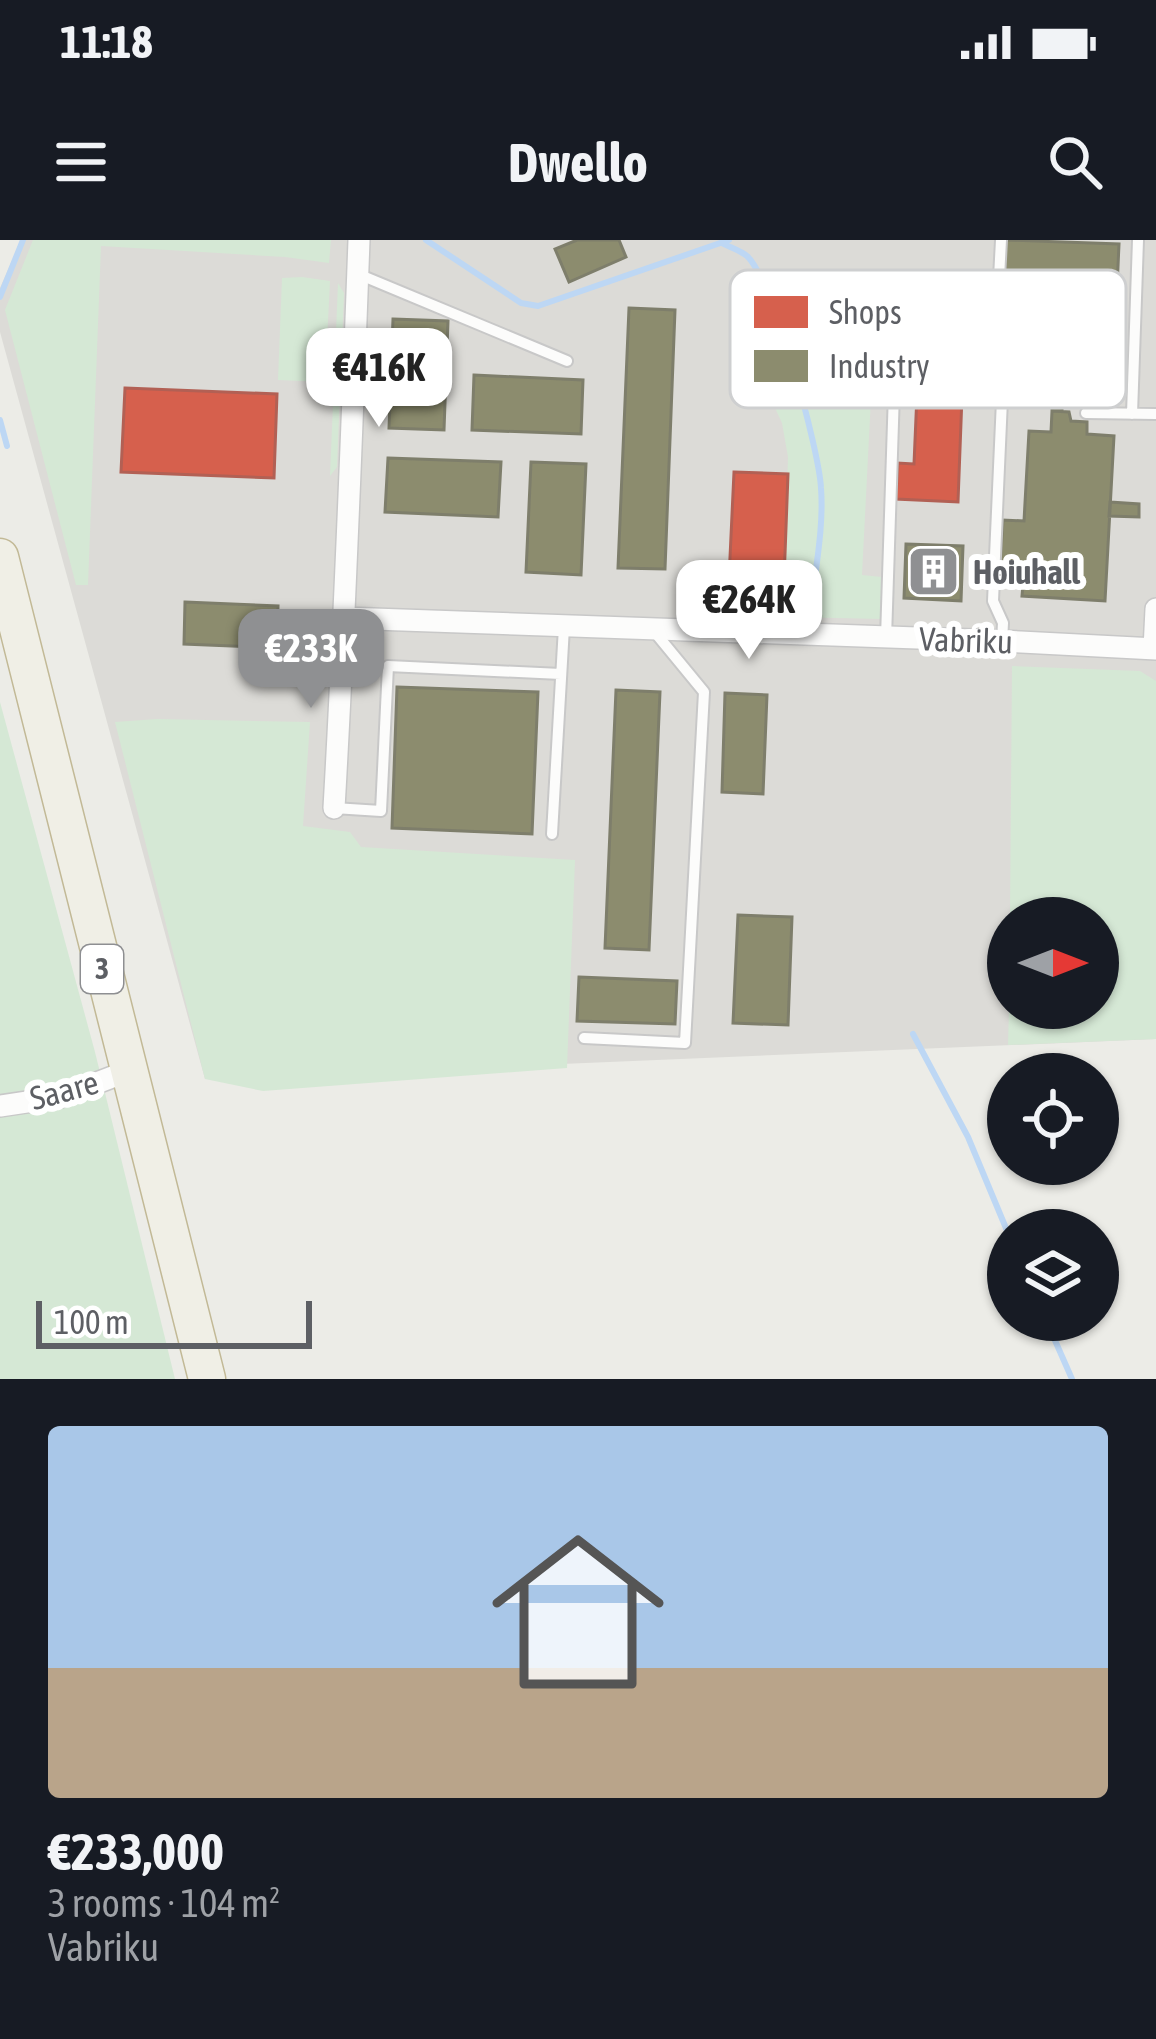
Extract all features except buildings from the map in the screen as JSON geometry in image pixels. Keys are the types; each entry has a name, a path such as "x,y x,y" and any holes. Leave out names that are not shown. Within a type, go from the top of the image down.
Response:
{"highway":[{"name":"3","path":"0,557 207,1379"}],"street":[{"path":"334,808 359,240"},
{"path":"1155,649 1156,609"},
{"name":"Vabriku","path":"345,618 1155,649"},
{"name":"Saare","path":"0,1106 60,1097 128,1071"}],"lane":[{"path":"999,270 1001,240"},
{"path":"1132,414 1138,240"},
{"path":"358,274 567,361"},
{"path":"886,638 893,408"},
{"path":"1002,408 993,601 1004,623 1002,641"},
{"path":"1086,413 1156,414"},
{"path":"552,834 564,627"},
{"path":"584,1038 685,1043 704,692 653,630"},
{"path":"334,808 381,811 388,666 561,674"}],"shaded area":[{"path":"21,240 1156,240 1156,1039 205,1079 0,332 0,288"}],"green space":[{"path":"33,240 331,240 329,263 101,246 88,585 76,585 5,310"},
{"path":"282,278 330,281 325,382 278,380"},
{"path":"338,283 344,293 337,467 330,476"},
{"path":"775,408 870,408 862,575 882,577 882,619 792,617 795,582 784,581 788,457"},
{"path":"1012,666 1140,671 1156,681 1156,1039 1008,1045 1008,1029 1119,1029 1119,897 1010,897"},
{"path":"0,702 95,1052 175,1379 0,1379"},
{"path":"115,722 310,722 303,826 350,832 361,847 575,860 567,1068 263,1091 205,1079"}],"waterway":[{"path":"0,297 23,240"},
{"path":"426,240 521,303 538,306 729,240"},
{"path":"722,243 747,256 757,270"},
{"path":"804,408 822,503 811,610"},
{"path":"0,420 7,446"},
{"path":"913,1034 968,1137 998,1209"},
{"path":"1055,1341 1072,1379"}],"place":[{"name":"Hoiuhall","path":"934,572"}]}
